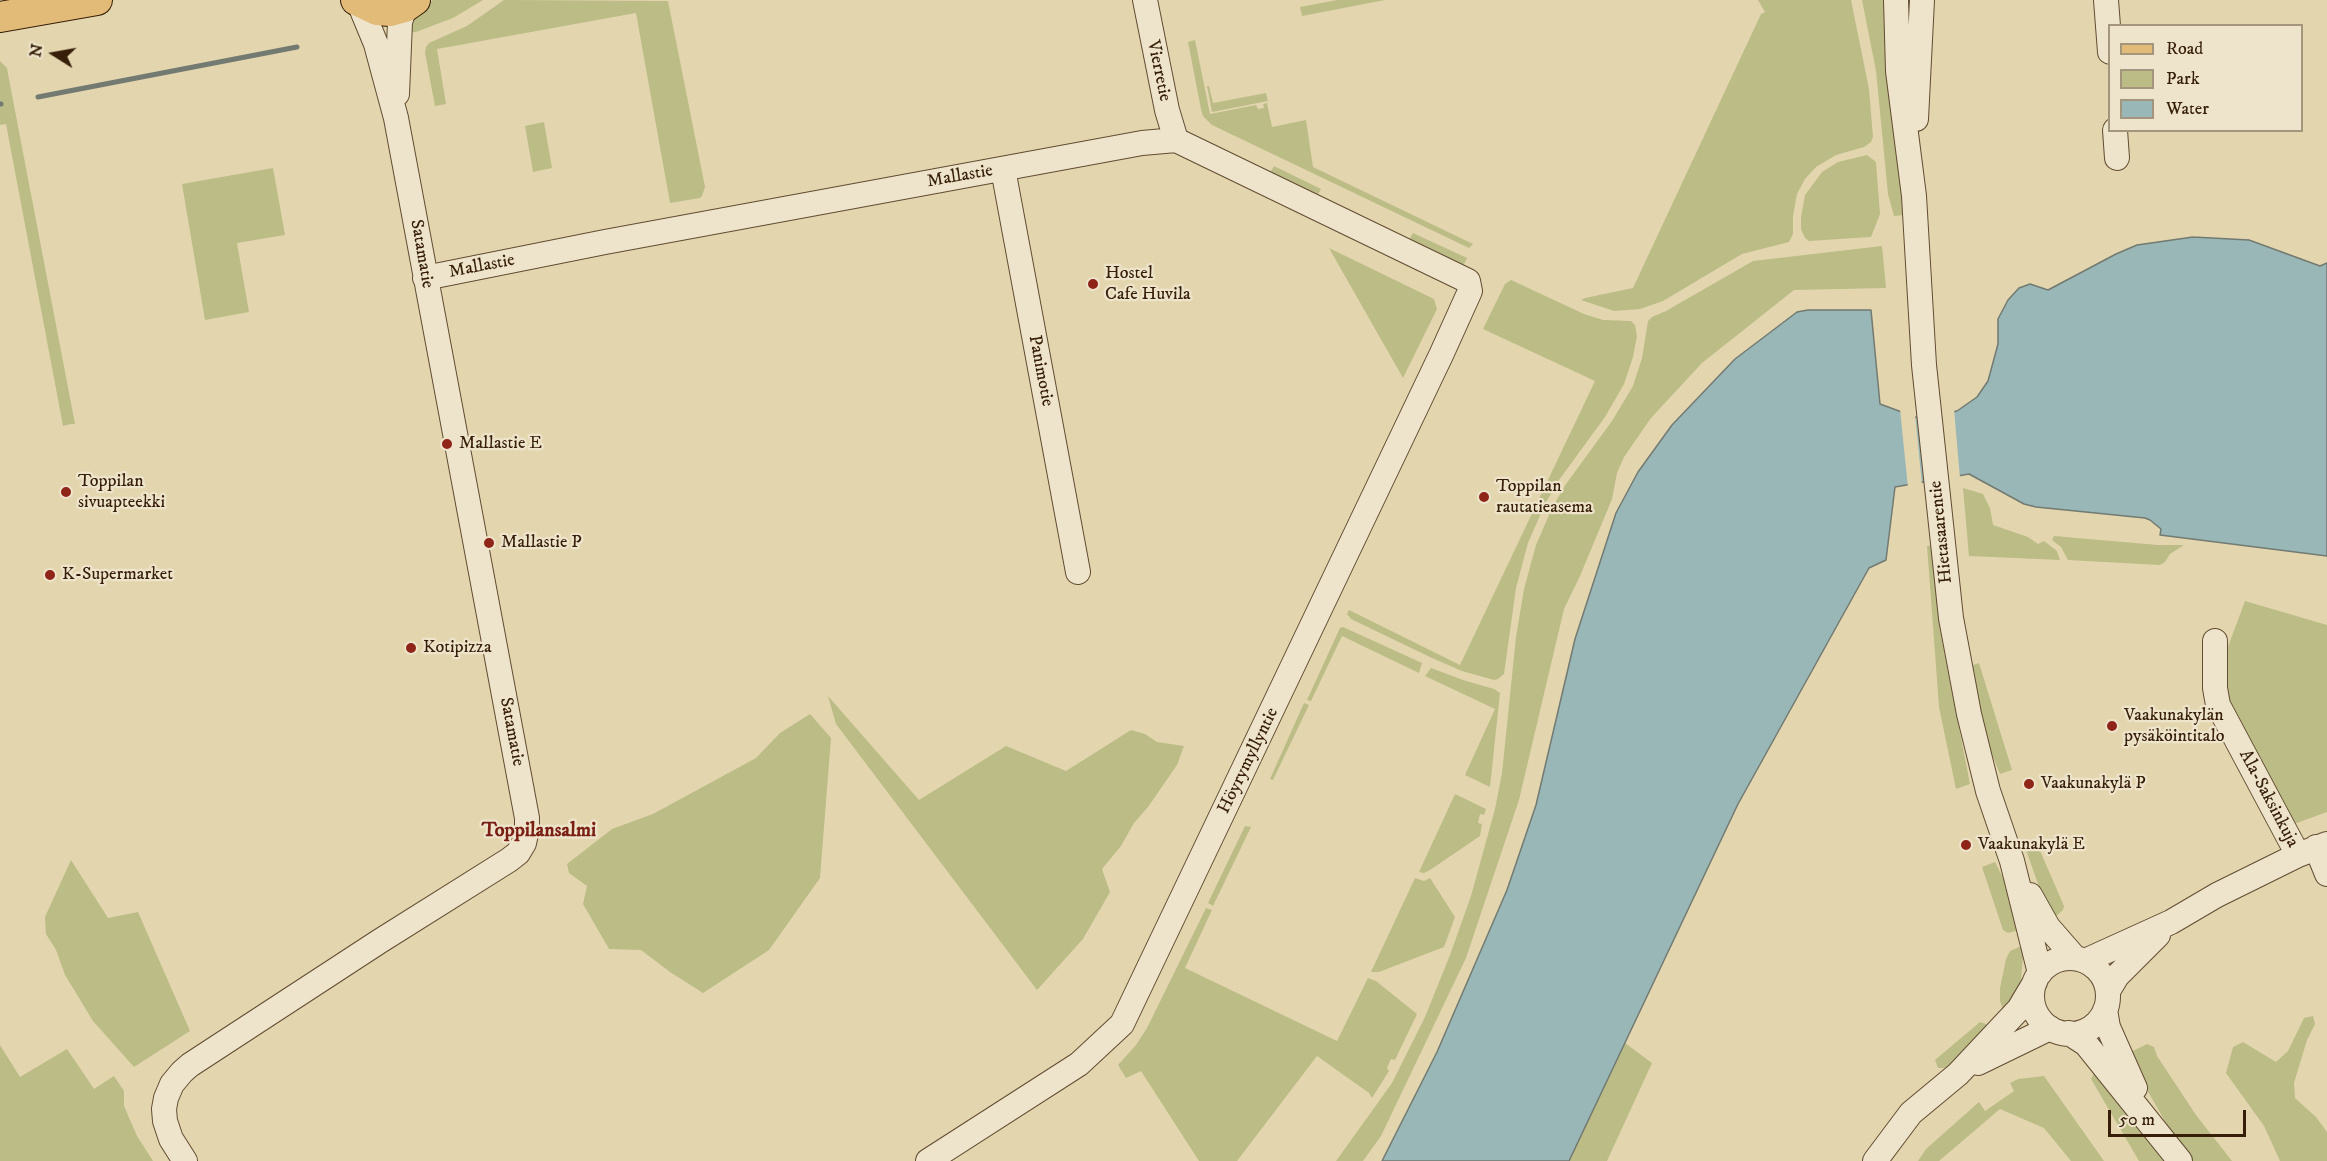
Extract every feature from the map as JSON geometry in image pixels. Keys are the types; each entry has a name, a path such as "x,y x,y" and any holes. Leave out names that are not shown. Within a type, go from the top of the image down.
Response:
{"main road":[{"path":"0,17 97,0"},
{"path":"358,1 377,10 390,11 410,4"}],"street":[{"name":"Vierretie","path":"1145,0 1167,110 1176,140"},
{"name":"Hietasaarentie","path":"1896,0 1898,71 1914,196 1924,365 1951,618 1969,714 1988,791 2012,861 2037,978"},
{"name":"Hietasaarentie","path":"1914,196 1922,0"},
{"path":"2106,0 2108,35"},
{"name":"Satamatie","path":"185,1161 171,1139 164,1109 172,1084 190,1065 509,860 518,853 524,843 527,829 527,818 396,118 376,44 358,1"},
{"name":"Satamatie","path":"396,118 400,22 410,4"},
{"path":"2115,132 2116,158"},
{"name":"Mallastie","path":"425,278 590,245 1142,143 1176,140"},
{"name":"Höyrymyllyntie","path":"928,1161 1079,1064 1122,1024 1409,424 1470,291 1468,281 1176,140"},
{"name":"Panimotie","path":"1004,169 1078,572"},
{"name":"Ala-Saksinkuja","path":"2215,641 2215,688 2218,705 2314,849 2327,874"},
{"path":"1875,1161 1911,1113 1958,1074 2019,1009 2037,978 2055,961 2080,959 2171,922 2217,895 2314,849"},
{"name":"Hietasaarentie","path":"2012,861 2048,927 2080,959"},
{"path":"1958,1074 2013,1044 2060,1030 2087,1030 2100,1018 2117,976 2171,922"},
{"path":"2080,959 2100,973 2106,1001 2108,1027 2117,1051 2156,1131"},
{"path":"2037,978 2033,1002 2037,1012 2060,1030 2086,1044 2181,1161"}],"green space":[{"path":"433,0 483,0 453,18 416,32 406,33 407,26 419,11"},
{"path":"504,0 668,1 705,187 700,198 670,203 636,13 437,49 446,104 435,106 425,53 426,47 429,43 467,26"},
{"path":"1337,0 1385,0 1302,16 1300,7"},
{"path":"1758,0 1851,0 1869,89 1873,137 1871,142 1864,147 1836,155 1816,167 1805,179 1797,194 1793,234 1789,242 1742,254 1663,301 1640,309 1614,311 1581,300 1633,288 1761,14 1765,12"},
{"path":"1862,0 1889,0 1904,215 1894,216 1888,194 1876,71"},
{"path":"1195,40 1210,114 1256,105 1258,109 1264,108 1263,104 1267,103 1272,127 1306,120 1313,167 1473,244 1469,248 1212,125 1203,116 1201,109 1188,42"},
{"path":"0,61 7,68 75,424 63,426 6,124 0,125"},
{"path":"1207,86 1209,86 1213,103 1266,93 1268,101 1212,112"},
{"path":"544,122 552,168 533,172 525,126"},
{"path":"1867,155 1876,162 1880,214 1871,237 1809,241 1801,229 1805,195 1822,172 1838,162"},
{"path":"1274,166 1321,189 1317,196 1270,173"},
{"path":"273,168 285,235 237,243 249,312 205,320 182,184"},
{"path":"1413,233 1467,258 1463,266 1409,240"},
{"path":"1882,246 1886,288 1794,290 1702,363 1651,418 1624,457 1617,473 1612,499 1564,609 1519,800 1466,958 1381,1136 1363,1161 1336,1161 1392,1083 1425,1017 1450,955 1471,896 1495,809 1502,773 1516,637 1524,589 1536,545 1552,508 1566,484 1612,421 1633,386 1642,358 1648,321 1753,261"},
{"path":"1329,248 1434,299 1437,309 1403,378"},
{"path":"1511,280 1584,314 1603,320 1631,321 1635,325 1637,336 1624,384 1605,417 1559,480 1545,504 1528,543 1516,588 1504,674 1494,680 1462,671 1432,658 1351,619 1347,614 1349,610 1460,665 1595,381 1483,329 1505,284"},
{"path":"1963,488 1983,494 1990,508 1993,525 2028,537 2038,544 2044,541 2057,551 2060,560 1969,556"},
{"path":"2054,536 2184,545 2170,554 2160,565 2068,560 2061,547 2052,540"},
{"path":"1932,545 1941,635 1970,784 1956,789 1939,707 1927,546"},
{"path":"2245,601 2327,625 2327,812 2294,824 2231,718 2223,660"},
{"path":"1343,627 1422,663 1419,673 1342,636 1311,701 1307,700 1340,628"},
{"path":"1979,663 2012,770 2000,774 1986,740 1970,666"},
{"path":"1431,668 1500,693 1490,787 1465,775 1495,709 1425,676"},
{"path":"828,696 919,800 1006,746 1066,771 1131,730 1145,734 1157,742 1184,746 1177,765 1134,823 1121,846 1102,869 1110,892 1083,939 1037,990 836,724"},
{"path":"1304,703 1309,705 1273,780 1270,779"},
{"path":"810,714 831,738 820,878 769,950 703,993 641,950 609,949 583,904 587,886 569,873 567,864 612,829 653,814 756,758 780,733"},
{"path":"1455,794 1486,809 1484,815 1480,814 1478,823 1482,824 1480,836 1430,870 1424,873 1419,872"},
{"path":"1245,826 1251,827 1213,906 1208,903"},
{"path":"2038,846 2064,906 2055,917 2042,895 2026,850"},
{"path":"71,860 108,918 138,912 190,1031 134,1067 93,1021 65,975 56,950 46,934 45,917"},
{"path":"1995,862 2008,888 2020,930 2008,933 2003,930 1982,867"},
{"path":"1415,878 1424,881 1430,878 1455,917 1444,947 1379,972 1371,972"},
{"path":"1206,908 1212,910 1185,968 1337,1041 1368,978 1376,981 1417,1014 1395,1060 1391,1059 1387,1068 1389,1071 1372,1098 1369,1093 1317,1056 1237,1161 1199,1161 1141,1071 1126,1078 1118,1065 1136,1045 1147,1028"},
{"path":"2024,945 2021,979 2017,992 2004,1012 2000,1001 2000,988 2006,959 2010,951"},
{"path":"2313,1016 2315,1024 2307,1040 2294,1083 2295,1098 2316,1117 2327,1132 2327,1161 2280,1161 2264,1126 2226,1073 2233,1047 2243,1042 2276,1062 2288,1051 2304,1018"},
{"path":"1980,1022 1986,1024 1990,1029 1950,1068 1938,1068 1935,1060"},
{"path":"1625,1043 1652,1063 1607,1161 1569,1161"},
{"path":"2147,1044 2154,1047 2157,1056 2196,1115 2232,1161 2193,1161 2174,1137 2129,1053"},
{"path":"0,1045 20,1077 67,1049 94,1089 114,1076 124,1091 124,1106 137,1136 153,1161 0,1161"},
{"path":"2094,1073 2165,1161 2139,1161 2091,1079"},
{"path":"2044,1076 2104,1161 2071,1161 2044,1128 2000,1109 1939,1161 1918,1161 1926,1149 1979,1102 1985,1111 2014,1091 2010,1083 2018,1079"}],"water":[{"path":"2193,237 2249,240 2320,266 2327,263 2327,556 2160,535 2161,529 2145,518 2036,507 2024,504 1969,474 1895,487 1886,560 1869,568 1738,804 1569,1161 1382,1161 1437,1052 1507,890 1536,805 1575,639 1616,513 1638,472 1672,425 1735,359 1797,312 1808,310 1871,310 1880,404 1918,418 1957,411 1977,397 1988,381 1998,344 1998,319 2008,300 2019,288 2030,284 2048,290 2137,245"}],"pier":[{"path":"1900,409 1915,414 1922,485 1908,488"},
{"path":"1954,409 1960,478 1926,485 1920,415"}],"waterway":[{"path":"38,97 297,47"}],"place":[{"name":"Hostel Cafe Huvila","path":"1093,284"},
{"name":"Mallastie E","path":"447,444"},
{"name":"Toppilan sivuapteekki","path":"66,492"},
{"name":"Toppilan rautatieasema","path":"1484,497"},
{"name":"Mallastie P","path":"489,543"},
{"name":"K-Supermarket","path":"50,575"},
{"name":"Kotipizza","path":"411,648"},
{"name":"Vaakunakylän pysäköintitalo","path":"2112,726"},
{"name":"Vaakunakylä P","path":"2029,784"},
{"name":"Vaakunakylä E","path":"1966,845"}],"district":[{"name":"Toppilansalmi","path":"539,832"}]}
